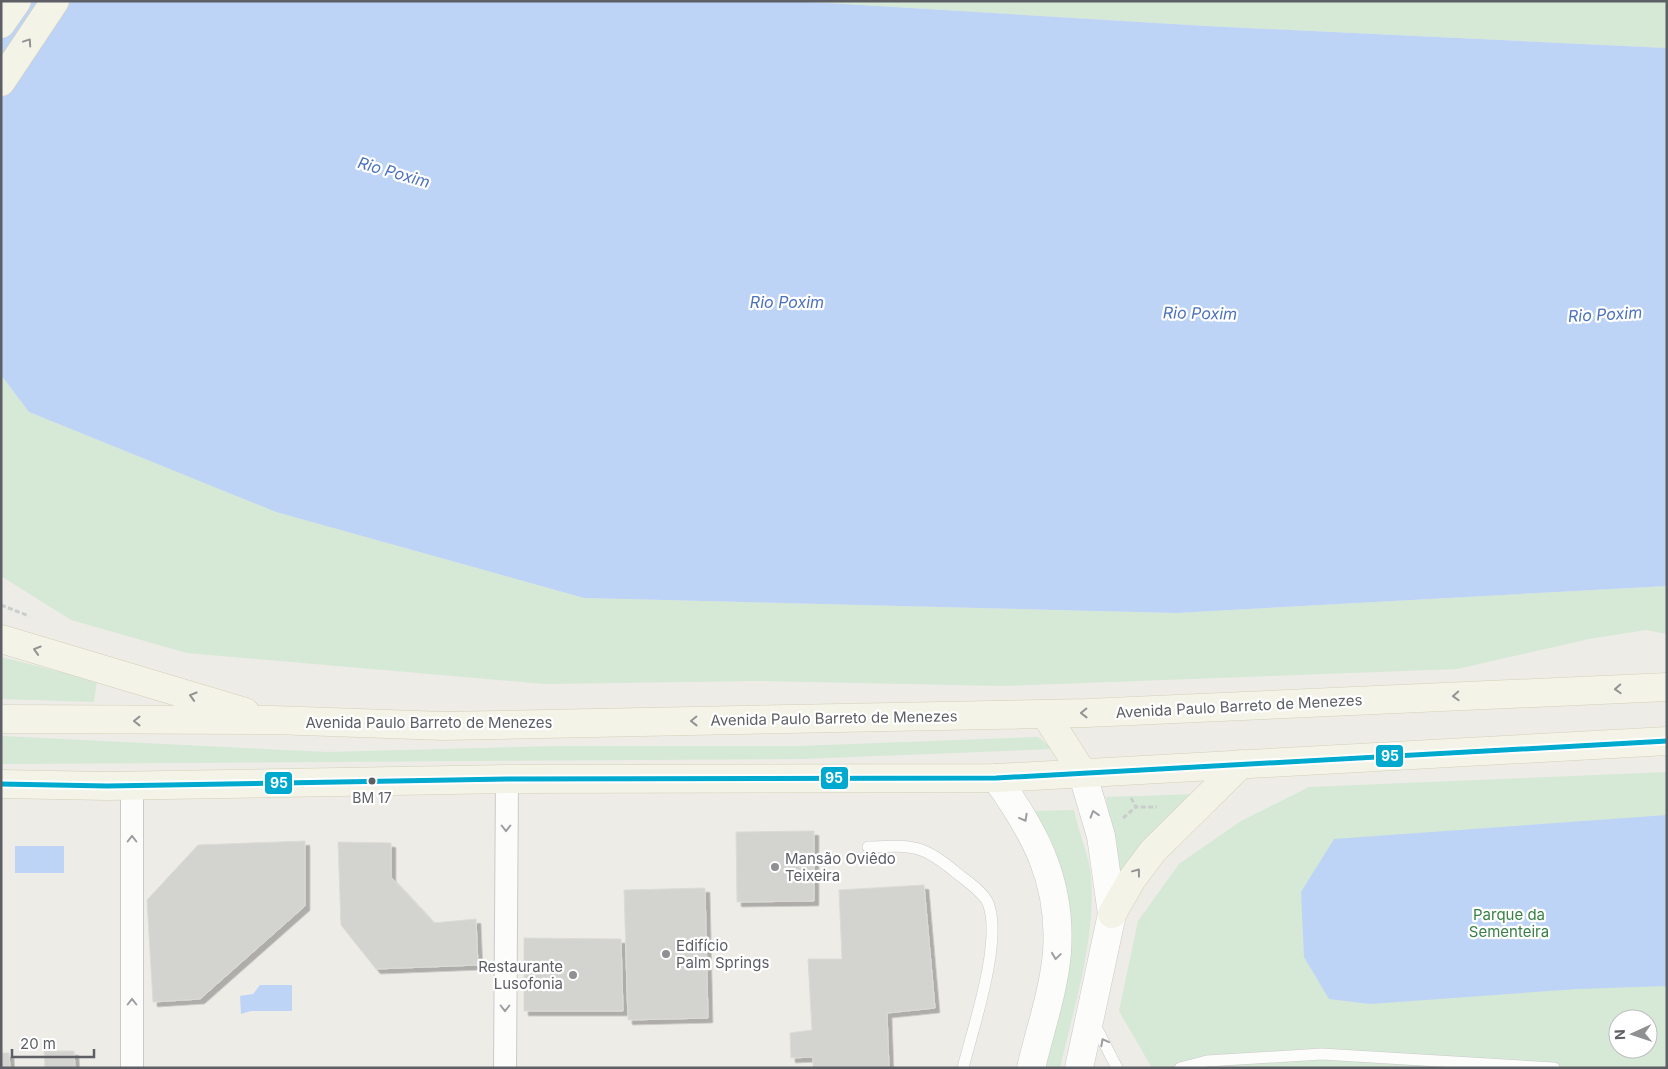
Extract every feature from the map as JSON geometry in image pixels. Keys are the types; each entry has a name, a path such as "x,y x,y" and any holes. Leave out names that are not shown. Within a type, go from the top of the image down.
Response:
{"main road":[{"path":"1,24 17,1"},
{"path":"1,82 55,1"},
{"path":"1,639 273,720"},
{"name":"Avenida Paulo Barreto de Menezes","path":"1,719 273,720 444,726 1046,714 1667,687"},
{"path":"1046,714 1082,772 1101,836 1112,914"},
{"path":"1,784 132,786 507,779 996,778 1667,741"},
{"path":"1079,1068 1112,914 1132,879 1153,851 1241,764"},
{"path":"996,778 1024,816 1047,868 1056,908 1057,953 1031,1068"}],"street":[{"path":"505,1068 507,779"},
{"path":"132,786 132,1068"}],"lane":[{"path":"868,847 906,846 927,850 988,901 992,917 991,953 964,1068"},
{"path":"1090,1016 1117,1068"},
{"path":"1180,1068 1322,1054 1554,1068"}],"green space":[{"path":"795,1 1667,1 1667,48 1206,26"},
{"path":"1,375 29,412 276,512 584,598 1176,613 1667,586 1667,634 1646,630 1589,639 1457,669 1003,686 756,681 545,684 187,653 71,620 1,576"},
{"path":"1,657 97,681 94,702 1,699"},
{"path":"1,736 327,752 559,746 799,746 1038,737 1053,749 801,759 1,764"},
{"name":"Parque da Sementeira","path":"1667,772 1667,1068 1152,1068 1119,1011 1138,921 1179,864 1241,821 1309,787"},
{"path":"1199,794 1119,878 1106,797"},
{"path":"1074,810 1091,876 1090,925 1083,973 1060,1068 1043,1068 1062,986 1034,811"}],"water":[{"name":"Rio Poxim","path":"1,1 795,1 1206,26 1667,48 1667,586 1176,613 584,598 276,512 29,412 1,375"},
{"path":"1667,815 1667,986 1577,989 1370,1004 1329,999 1304,957 1301,892 1334,839"},
{"path":"15,846 64,846 64,873 15,873"},
{"path":"260,985 292,985 292,1011 251,1011 241,1014 240,996 253,994"}],"building":[{"name":"Mansão Oviêdo Teixeira","path":"814,831 814,901 737,902 736,832"},
{"path":"305,841 305,906 200,999 153,1002 147,900 198,845"},
{"path":"338,842 391,843 391,877 434,923 476,919 478,965 376,969 341,925"},
{"path":"924,885 935,1008 887,1013 889,1068 813,1068 813,1057 791,1058 790,1033 812,1030 808,959 842,959 839,890"},
{"name":"Edifício Palm Springs","path":"705,888 708,1018 628,1020 624,890"},
{"name":"Restaurante Lusofonia","path":"524,938 621,939 623,1011 524,1011"},
{"path":"44,1051 74,1051 75,1068 45,1068"},
{"path":"1,1053 9,1053 10,1068 1,1068"}],"transit line":[{"name":"95","path":"1,784 107,786 507,779 996,778 1667,741"}],"place":[{"name":"BM 17","path":"372,781"},
{"name":"Mansão Oviêdo Teixeira","path":"775,867"},
{"name":"Edifício Palm Springs","path":"666,954"},
{"name":"Restaurante Lusofonia","path":"573,975"}]}
